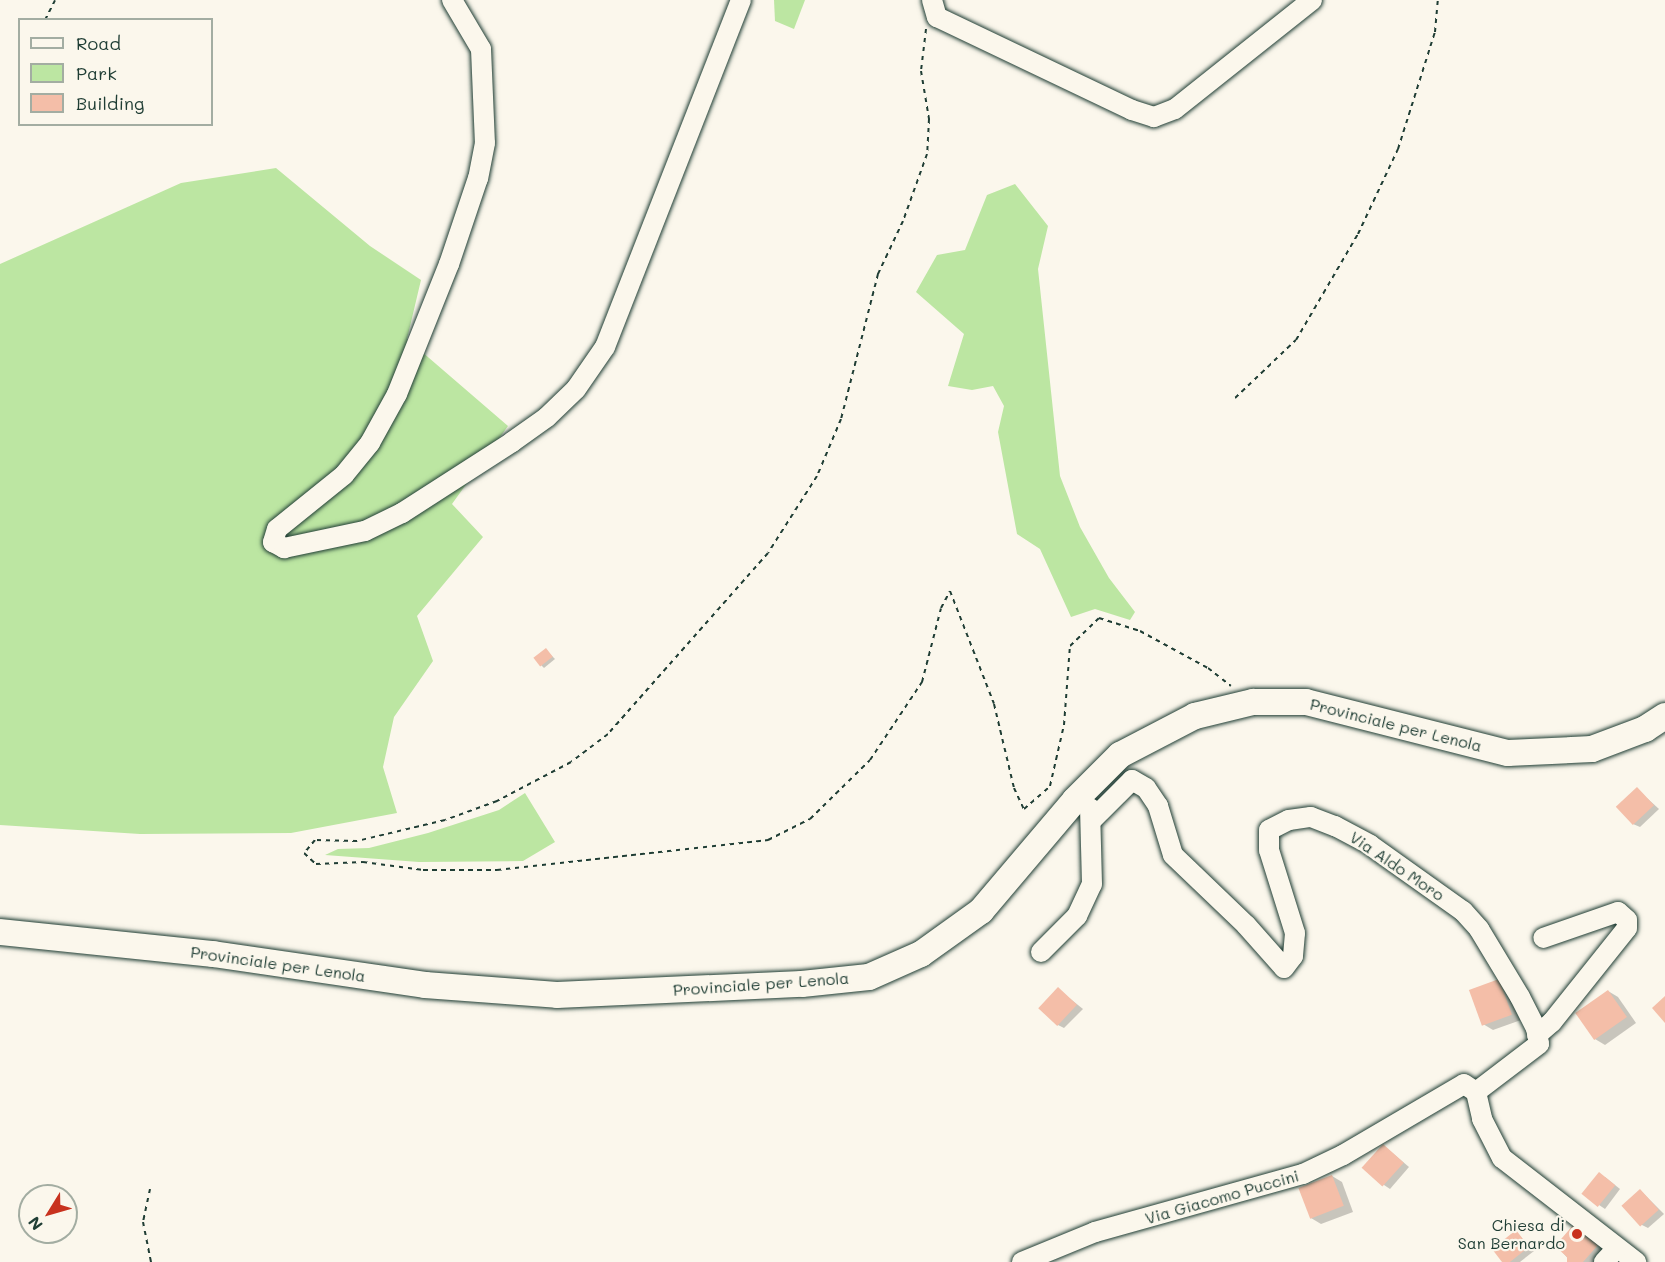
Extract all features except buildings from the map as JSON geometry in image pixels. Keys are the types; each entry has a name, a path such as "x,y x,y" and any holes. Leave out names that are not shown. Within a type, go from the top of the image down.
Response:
{"main road":[{"name":"Provinciale per Lenola","path":"0,932 213,954 425,985 556,995 802,984 869,977 921,954 981,911 1075,800 1120,755 1195,716 1253,702 1306,702 1508,753 1592,749 1645,729 1665,716"}],"street":[{"path":"452,0 481,49 485,143 478,178 449,264 397,394 370,443 344,475 277,529 273,542 284,548 365,531 402,513 512,442 547,417 576,389 605,347 741,0"},
{"path":"932,4 937,17 1132,110 1154,117 1175,109 1312,0"},
{"name":"Via Aldo Moro","path":"1093,819 1132,780 1146,788 1158,806 1173,855 1246,925 1284,968 1293,956 1295,933 1269,850 1269,830 1288,820 1311,818 1335,826 1370,845 1462,911 1485,939 1537,1035"},
{"path":"1041,952 1077,916 1092,884 1093,819 1088,802 1075,800"},
{"path":"1543,938 1618,912 1627,920 1620,936 1552,1022 1537,1035 1539,1044 1476,1092 1482,1119 1503,1158 1611,1255 1636,1262"},
{"name":"Via Giacomo Puccini","path":"1022,1262 1095,1232 1303,1174 1343,1155 1464,1084 1476,1092"}],"path":[{"path":"46,18 55,0"},
{"path":"1235,398 1296,340 1358,234 1398,149 1435,32 1438,0"},
{"path":"932,4 921,71 929,119 927,154 903,221 878,274 841,418 817,476 768,553 608,734 571,762 497,801 445,820 357,841 315,840 304,853 316,864 363,862 423,870 497,870 768,840 810,819 870,760 922,682 941,608 950,591 994,704 1014,788 1024,809 1050,786 1064,725 1070,646 1099,618 1140,631 1208,668 1253,702"},
{"path":"150,1189 143,1222 151,1262"}],"green space":[{"path":"774,0 805,0 794,29 775,21"},
{"path":"276,168 370,246 421,280 407,339 508,426 452,504 483,537 417,616 433,661 394,717 383,767 397,813 291,833 140,834 0,825 0,264 181,183"},
{"path":"1015,184 1048,226 1038,269 1060,476 1080,527 1109,578 1135,612 1130,620 1095,609 1071,617 1040,549 1017,534 998,432 1004,406 993,386 972,390 948,386 964,334 916,292 937,255 965,250 987,195"},
{"path":"525,793 555,842 523,861 419,862 325,855 338,849 369,848 428,833 499,810"}],"place":[{"name":"Chiesa di San Bernardo","path":"1577,1234"}]}
